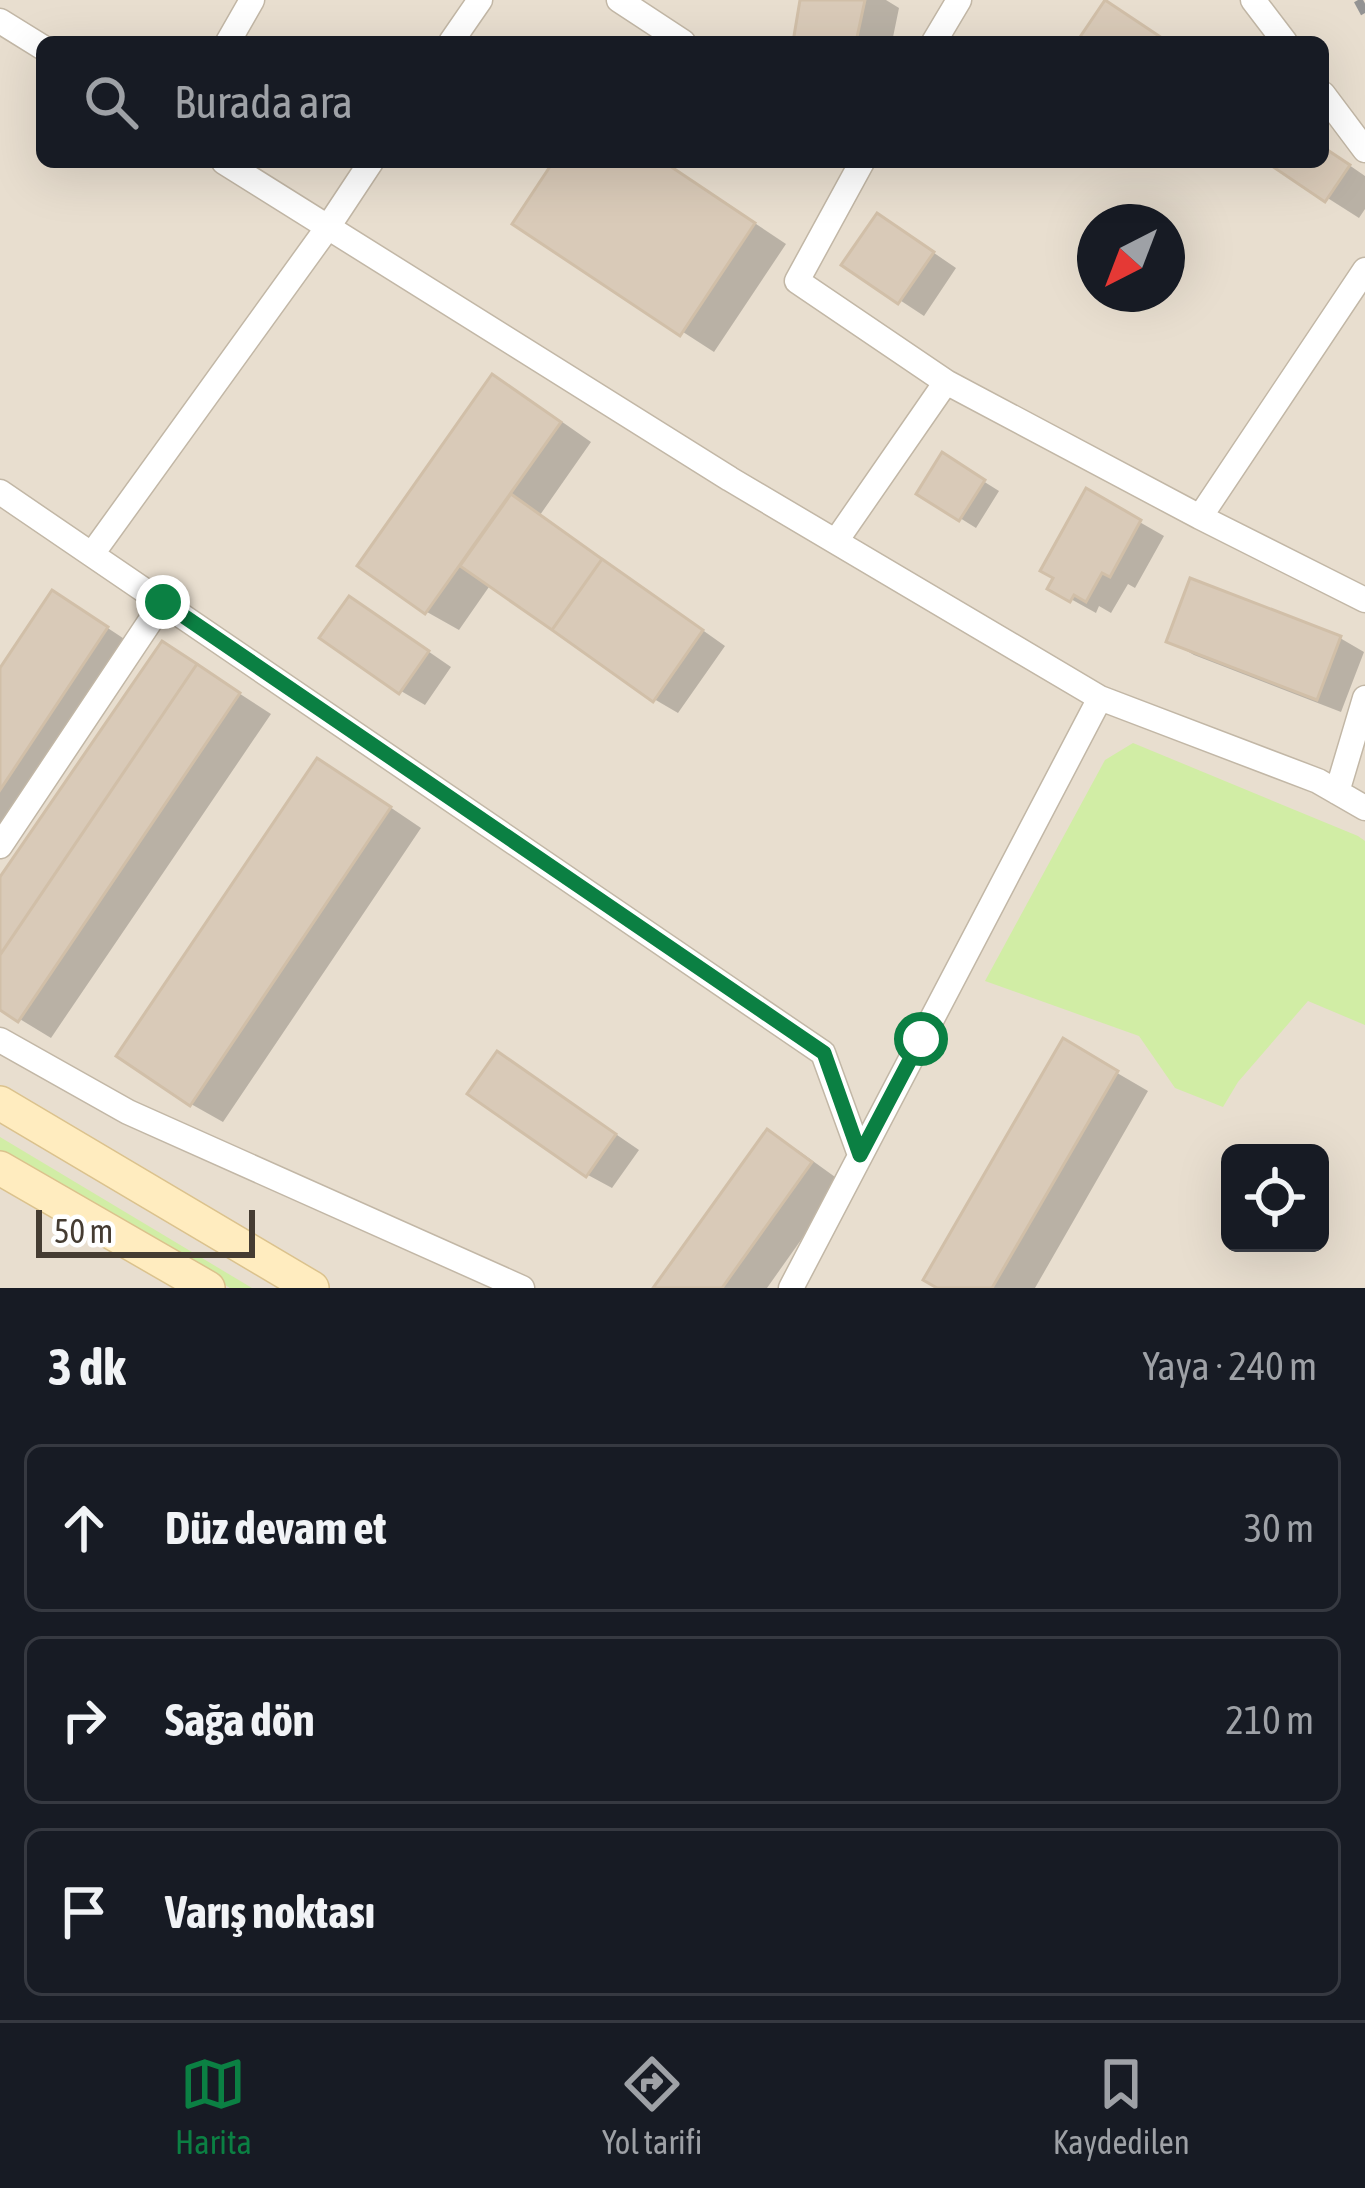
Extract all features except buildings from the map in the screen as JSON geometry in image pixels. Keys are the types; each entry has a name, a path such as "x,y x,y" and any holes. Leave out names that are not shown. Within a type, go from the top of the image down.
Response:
{"main road":[{"path":"0,1103 312,1288"},
{"path":"0,1168 208,1288"}],"street":[{"path":"231,36 252,0"},
{"path":"456,36 480,0"},
{"path":"619,0 674,36"},
{"path":"938,36 959,0"},
{"path":"1253,0 1280,36"},
{"path":"0,21 36,43"},
{"path":"1329,102 1365,151"},
{"path":"234,168 730,479 1100,698 1318,782 1365,808"},
{"path":"92,554 367,168"},
{"path":"859,168 797,280 946,382 1365,600"},
{"path":"1200,517 1365,270"},
{"path":"836,541 946,382"},
{"path":"0,492 824,1053 860,1155"},
{"path":"0,846 163,602"},
{"path":"791,1288 1100,698"},
{"path":"1337,792 1365,698"},
{"path":"0,1040 128,1112 522,1288"}],"shaded area":[{"path":"0,0 1365,0 1365,1288 0,1288"}],"green space":[{"path":"1133,743 1365,841 1365,1025 1308,1001 1238,1082 1223,1107 1175,1088 1139,1036 985,981 1105,760"},
{"path":"0,1137 252,1288 230,1288 0,1151"}],"railway":[{"path":"1358,0 1365,13"}],"route":[{"path":"163,602 824,1053 860,1155 921,1039"}]}
